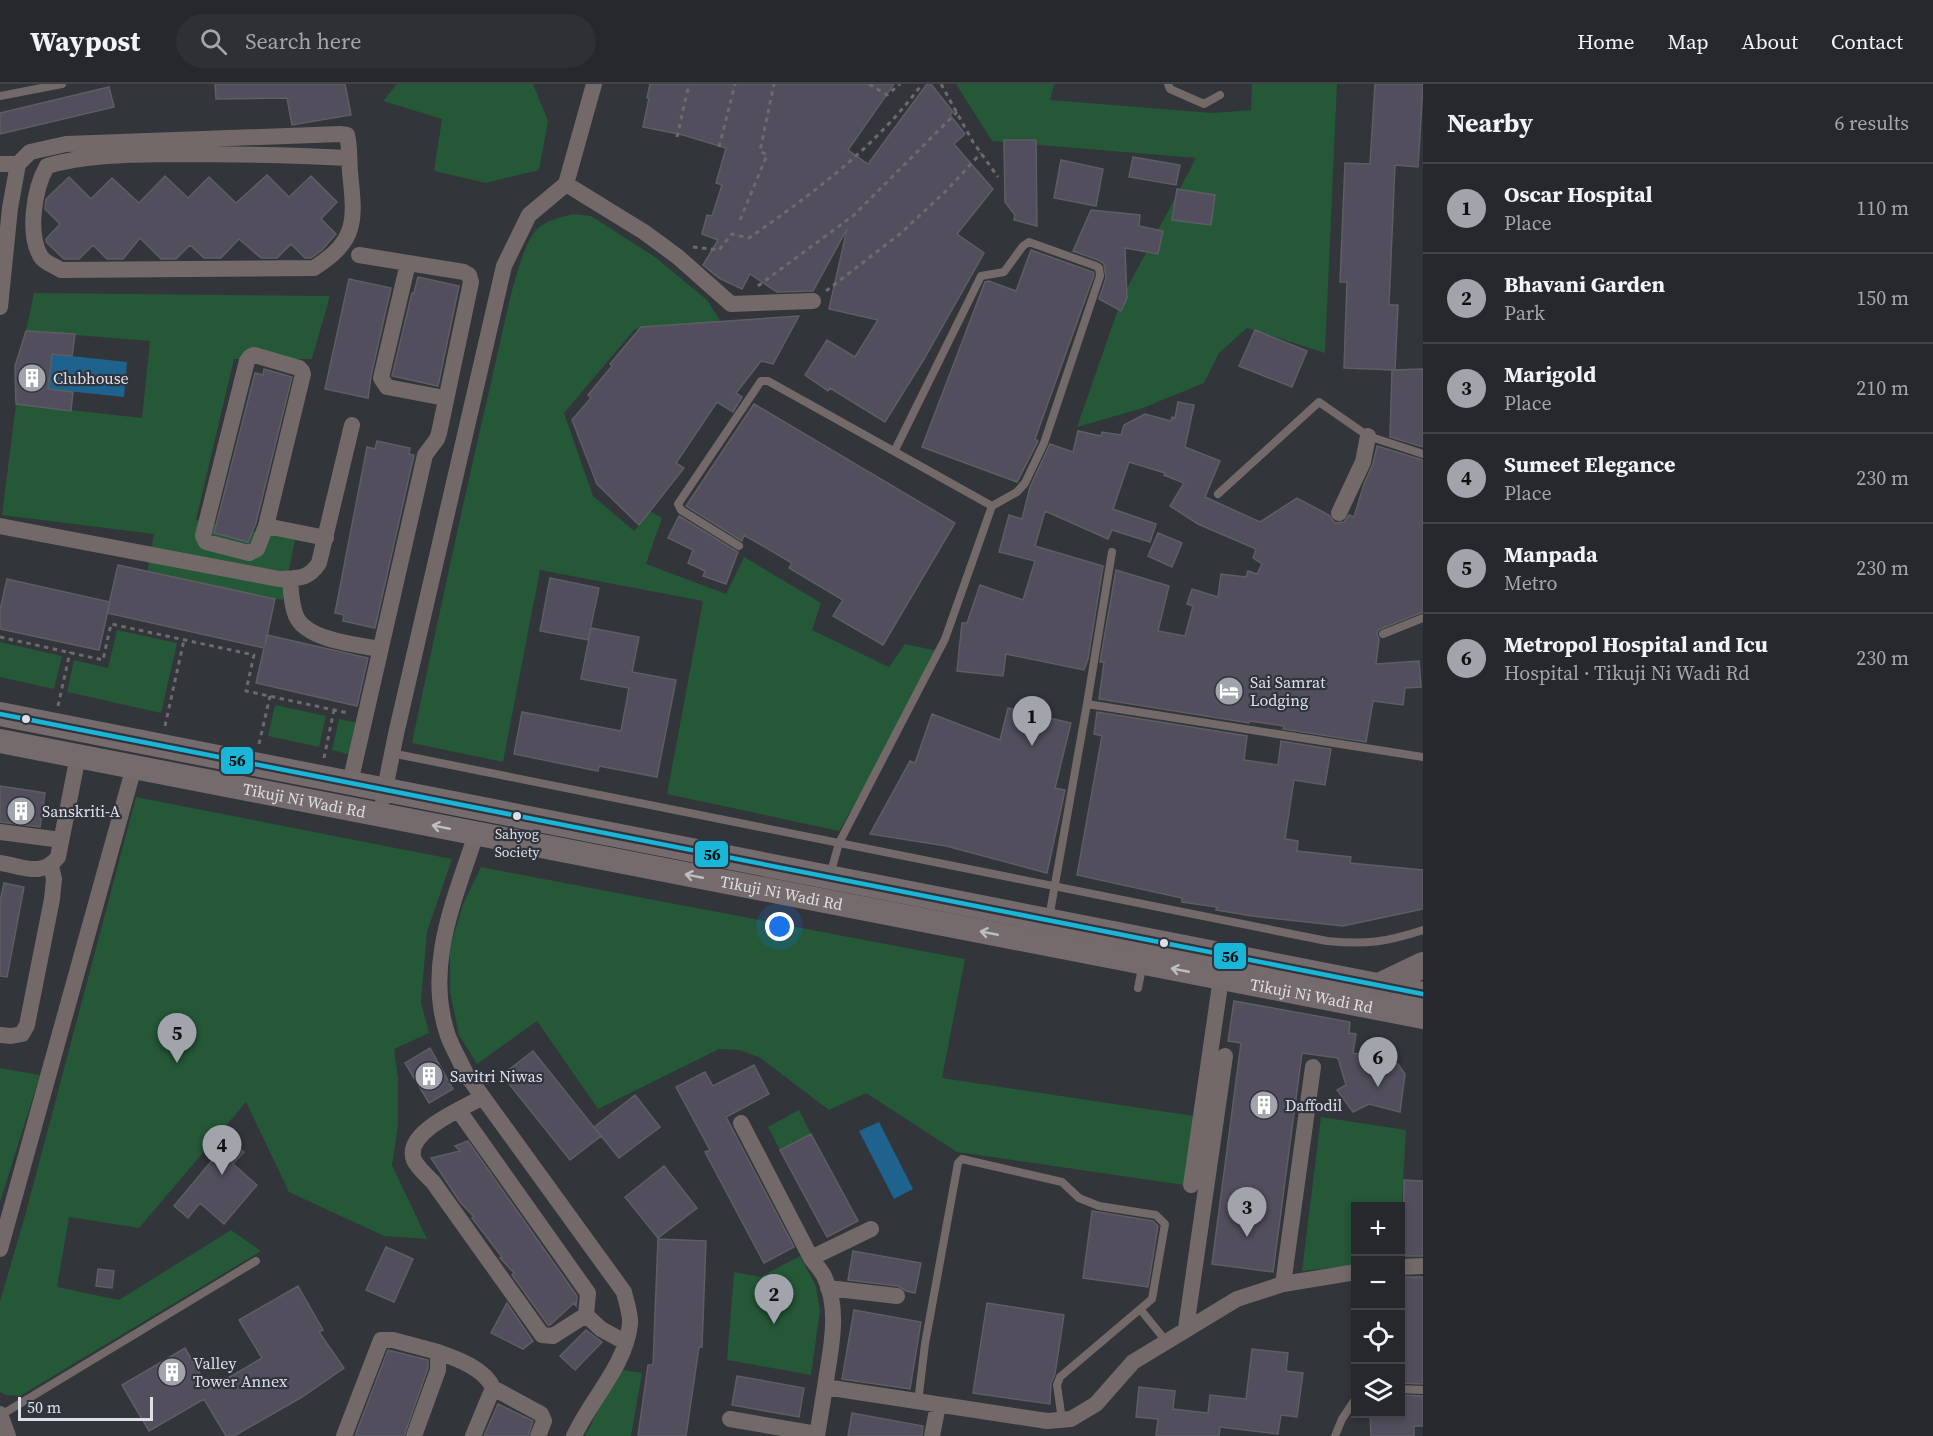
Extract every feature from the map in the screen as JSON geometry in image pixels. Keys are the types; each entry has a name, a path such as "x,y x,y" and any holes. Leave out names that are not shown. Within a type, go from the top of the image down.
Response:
{"main road":[{"name":"Tikuji Ni Wadi Rd","path":"0,714 829,877 1046,932 1143,963 1417,1020"},
{"name":"Tikuji Ni Wadi Rd","path":"0,741 476,834 1046,932 1381,985 1423,994"},
{"path":"1381,985 1423,965"}],"street":[{"path":"380,815 392,753 504,266 529,215 566,184 592,85"},
{"path":"0,307 10,208 18,164 30,152 66,144 347,135 353,223 345,242 330,258 314,268 61,270 42,259 33,238 34,212 40,179 47,166 64,161 111,155 267,153 348,158"},
{"path":"0,164 18,164"},
{"path":"566,184 644,232 678,257 731,304 813,301"},
{"path":"350,783 424,455 437,439 471,282 465,273 359,255"},
{"path":"408,263 381,378 387,387 445,398"},
{"path":"254,355 299,368 303,374 266,526 257,549 252,552 204,540 247,361 254,355"},
{"path":"0,526 279,579 302,578 313,573 319,563 352,425"},
{"path":"1339,513 1363,462 1368,436"},
{"path":"266,526 326,538"},
{"path":"290,579 292,602 296,616 303,627 330,639 380,649"},
{"path":"0,863 35,869 51,866 58,857 78,756"},
{"path":"0,1249 134,767"},
{"path":"0,832 61,840"},
{"path":"476,834 444,931 440,967 440,1000 448,1036 466,1074 624,1292 630,1323 621,1356 574,1436"},
{"path":"0,1035 22,1034 27,1025 52,899 54,879 51,866"},
{"path":"1191,1185 1221,978"},
{"path":"1186,1328 1225,1056"},
{"path":"1283,1284 1313,1067"},
{"path":"483,1097 425,1129 413,1146 414,1160 433,1182 542,1335 553,1336 586,1315"},
{"path":"459,1111 588,1293 586,1315"},
{"path":"730,1419 817,1435 833,1331 833,1303 824,1276 811,1258 741,1123"},
{"path":"811,1258 871,1229"},
{"path":"1405,1268 1423,1266"},
{"path":"825,1387 1047,1421 1071,1419 1096,1404 1133,1362 1237,1299 1283,1284 1351,1273"},
{"path":"828,1288 897,1296"},
{"path":"586,1315 601,1329 625,1342"},
{"path":"344,1436 381,1340 393,1340 458,1359 489,1379 493,1388 541,1414 544,1421 538,1436"},
{"path":"414,1436 438,1370 438,1352"},
{"path":"473,1436 493,1388"},
{"path":"932,1436 938,1405"},
{"path":"0,1414 8,1436"}],"lane":[{"path":"0,96 62,84"},
{"path":"1168,84 1170,89 1204,104 1220,95"},
{"path":"829,877 839,843 945,639 992,506 1010,497 1025,483 1044,443 1100,276 1099,268 1029,242 1023,246 1004,272 981,276 895,450"},
{"path":"739,546 681,510 678,504 761,381 768,381 992,506"},
{"path":"1218,494 1319,402 1368,436 1423,454"},
{"path":"1046,932 1112,552"},
{"path":"1383,634 1423,618"},
{"path":"1087,704 1423,757"},
{"path":"392,753 1327,941 1366,944 1385,942 1423,930"},
{"path":"1138,988 1143,963"},
{"path":"918,1402 925,1344 958,1163 962,1159 1062,1182 1079,1197 1099,1206 1156,1215 1165,1224 1152,1299 1060,1377 1057,1385 1062,1420"},
{"path":"0,1414 256,1261"},
{"path":"1140,1309 1166,1341"},
{"path":"1405,1389 1423,1390"},
{"path":"1335,1436 1351,1406"}],"path":[{"path":"677,137 689,84"},
{"path":"719,147 735,84"},
{"path":"740,220 767,155 760,151 774,84"},
{"path":"868,84 887,95 900,84"},
{"path":"678,257 688,246 719,250 732,234 749,238 815,191 855,156 913,97 922,84"},
{"path":"941,84 973,142 998,177"},
{"path":"731,304 795,260 854,215 957,112"},
{"path":"813,301 901,233 947,190 981,153"},
{"path":"0,637 103,660 111,624 254,655 246,691 364,717"},
{"path":"160,746 184,640"},
{"path":"54,725 70,652"},
{"path":"255,765 270,696"},
{"path":"320,777 334,710"}],"green space":[{"path":"397,84 533,84 548,121 539,170 486,183 434,171 442,119 383,101"},
{"path":"956,84 1054,84 1050,100 1213,113 1251,110 1252,84 1337,84 1325,353 1247,328 1219,353 1204,383 1143,408 1077,427 1122,298 1196,158 992,141"},
{"path":"573,214 591,216 655,257 707,300 724,326 635,329 564,413 593,496 634,531 650,511 662,518 646,564 726,594 744,557 821,603 812,630 889,667 905,644 938,651 923,686 839,831 667,794 703,601 540,570 503,762 412,743 475,453 523,254 529,240 539,227"},
{"path":"34,293 330,296 312,359 234,359 196,520 295,540 283,600 147,574 154,534 2,515 16,404 142,418 150,341 26,331"},
{"path":"117,630 177,643 161,713 67,692 74,660 108,668"},
{"path":"0,642 62,656 54,689 0,677"},
{"path":"275,705 326,716 319,747 268,736"},
{"path":"339,719 363,724 356,756 332,750"},
{"path":"136,797 452,859 427,932 421,1002 429,1033 394,1049 398,1078 398,1125 392,1165 427,1239 384,1236 289,1192 246,1102 139,1228 69,1217 57,1287 119,1300 231,1230 261,1251 20,1396 6,1395 0,1392 0,1301 25,1216"},
{"path":"481,867 965,959 942,1078 1194,1116 1184,1185 957,1152 866,1093 829,1110 759,1057 739,1050 719,1049 598,1109 537,1021 477,1064 459,1035 450,992 450,948 463,904"},
{"path":"0,1068 40,1075 0,1202"},
{"path":"799,1110 811,1134 780,1150 768,1127"},
{"path":"1321,1117 1406,1130 1402,1202 1351,1202 1351,1265 1302,1271"},
{"path":"800,1256 816,1286 820,1310 811,1375 727,1360 734,1272 760,1277"},
{"path":"623,1370 642,1373 631,1436 585,1436 601,1405"}],"water":[{"path":"52,354 127,362 124,397 48,389"},
{"path":"879,1122 913,1189 894,1199 859,1131"}],"building":[{"path":"215,84 345,84 351,115 292,125 287,98 216,99"},
{"path":"650,84 894,84 848,150 868,164 927,84 931,84 953,112 950,115 965,134 954,144 993,189 957,234 984,253 924,359 885,422 830,388 828,391 805,375 827,340 855,357 878,320 829,309 847,229 813,291 777,292 750,274 742,289 719,278 703,265 718,240 702,234 707,215 712,216 722,185 716,183 726,148 683,135 643,127"},
{"path":"1375,84 1423,84 1418,167 1395,165 1389,305 1398,305 1395,370 1344,368 1347,282 1340,282 1345,163 1370,164"},
{"path":"109,87 114,107 0,134 0,113"},
{"path":"1004,140 1036,140 1037,226 1014,220 1015,215 1005,202"},
{"path":"1133,157 1180,165 1176,185 1129,177"},
{"path":"1061,160 1103,169 1096,206 1054,198"},
{"path":"267,175 289,197 311,176 337,202 321,219 336,234 322,250 311,258 305,258 291,244 277,258 261,258 239,239 221,258 204,258 190,245 176,259 161,259 140,238 123,259 107,259 93,245 79,259 64,259 46,242 46,239 60,224 45,209 46,199 69,177 91,199 112,178 139,203 165,176 188,198 209,177 236,203"},
{"path":"1177,189 1215,195 1211,225 1172,220"},
{"path":"1091,210 1140,215 1139,226 1163,231 1158,254 1125,248 1127,298 1121,311 1099,299 1106,278 1104,264 1073,251"},
{"path":"1031,250 1093,272 1094,275 1035,439 1038,441 1017,482 922,447 985,282 989,281 1016,291"},
{"path":"418,277 459,286 438,386 392,376"},
{"path":"349,279 391,288 368,398 325,389"},
{"path":"799,316 773,364 761,361 736,393 742,397 733,412 717,402 676,463 684,468 639,525 597,484 572,420 591,398 588,395 612,366 610,364 641,327"},
{"path":"1255,330 1307,351 1292,387 1239,366"},
{"name":"Clubhouse","path":"26,331 75,334 72,356 52,354 48,389 73,392 71,411 16,404 15,366"},
{"path":"264,369 292,377 256,523 248,542 214,533 255,373 263,375"},
{"path":"1423,369 1423,447 1390,437 1392,370"},
{"path":"1178,402 1194,405 1185,447 1220,461 1205,497 1260,522 1297,498 1329,515 1335,523 1344,522 1349,515 1354,517 1377,446 1423,460 1423,612 1378,630 1376,664 1419,661 1421,687 1405,688 1403,705 1373,701 1366,742 1283,729 1284,726 1250,721 1249,723 1099,699 1104,662 1100,662 1116,570 1169,586 1158,631 1185,636 1193,606 1187,604 1192,589 1218,597 1221,574 1246,577 1248,571 1257,574 1262,564 1253,558 1256,549 1198,524 1170,506 1184,483 1164,475 1165,473 1129,462 1113,509 1156,524 1150,542 1112,530 1108,539 1045,511 1035,546 1103,566 1088,659 1084,670 1006,654 1003,676 957,671 962,623 967,623 980,585 1023,600 1035,561 999,552 1009,515 1022,519 1030,487 1050,444 1073,452 1078,431 1101,436 1102,432 1121,435 1124,425 1145,414 1171,421 1172,417 1175,418"},
{"path":"754,404 955,523 883,645 833,616 843,600 789,568 792,563 744,535 742,541 686,506"},
{"path":"377,441 410,448 409,454 414,455 375,628 343,621 344,615 335,613 367,447 375,449"},
{"path":"679,516 738,552 726,584 703,576 705,571 688,563 693,550 668,538"},
{"path":"1158,533 1182,543 1172,567 1148,556"},
{"path":"118,565 275,599 267,635 368,658 357,706 256,683 264,648 107,613"},
{"path":"550,578 599,588 588,640 540,631"},
{"path":"7,579 110,602 99,650 0,629 0,610"},
{"path":"591,628 639,637 632,672 676,680 657,777 599,766 598,771 514,754 522,712 621,731 629,688 581,679"},
{"path":"1008,708 1071,723 1055,788 1065,790 1047,873 946,846 870,834 910,761 915,763 932,714 1000,740"},
{"path":"1097,712 1247,736 1244,760 1278,765 1281,741 1331,749 1325,785 1294,780 1285,839 1298,841 1297,851 1351,857 1350,863 1423,870 1423,909 1343,926 1216,910 1217,907 1182,902 1182,898 1077,875 1102,736 1094,734"},
{"name":"Sanskriti-A","path":"0,786 45,793 40,827 0,822"},
{"path":"4,883 24,887 7,977 0,976 0,902"},
{"path":"1234,1001 1350,1022 1349,1033 1356,1034 1353,1053 1384,1058 1398,1064 1405,1074 1400,1112 1369,1104 1353,1112 1337,1090 1346,1085 1338,1058 1302,1053 1273,1272 1212,1264 1241,1043 1228,1041"},
{"name":"Savitri Niwas","path":"430,1048 453,1089 429,1103 405,1063"},
{"path":"533,1051 601,1136 570,1160 502,1075"},
{"path":"754,1065 769,1094 726,1117 794,1247 764,1263 705,1152 710,1150 676,1087 705,1072 713,1086"},
{"path":"635,1095 660,1127 619,1158 594,1127"},
{"path":"811,1134 858,1221 827,1237 780,1150"},
{"path":"229,1140 244,1152 233,1164 257,1185 224,1224 200,1203 188,1218 174,1206"},
{"path":"468,1141 577,1296 576,1306 574,1303 550,1325 512,1275 514,1273 500,1258 502,1257 472,1218 474,1217 460,1202 431,1158 460,1151 455,1146"},
{"path":"664,1166 697,1208 658,1238 625,1197"},
{"path":"1404,1180 1423,1181 1423,1256 1405,1256"},
{"path":"1092,1211 1153,1221 1158,1226 1148,1287 1083,1278"},
{"path":"658,1239 706,1241 702,1347 699,1347 686,1436 638,1436 648,1365 653,1365"},
{"path":"386,1247 413,1259 394,1302 366,1290"},
{"path":"853,1251 921,1263 915,1293 898,1286 848,1280"},
{"path":"98,1269 114,1271 112,1288 96,1286"},
{"path":"1405,1277 1423,1277 1423,1384 1405,1383"},
{"name":"Valley Tower Annex","path":"298,1286 323,1330 319,1332 344,1368 302,1397 234,1436 226,1436 204,1399 149,1431 122,1385 185,1348 209,1389 262,1358 239,1320"},
{"path":"507,1303 533,1341 523,1349 491,1333"},
{"path":"987,1303 1064,1315 1055,1374 1051,1383 1050,1404 973,1393"},
{"path":"854,1310 921,1322 910,1389 842,1379"},
{"path":"586,1330 602,1342 575,1370 560,1356"},
{"path":"1252,1349 1288,1353 1286,1371 1303,1373 1297,1417 1281,1415 1278,1434 1220,1427 1219,1436 1156,1436 1158,1419 1136,1417 1139,1387 1175,1391 1173,1409 1190,1411 1208,1413 1210,1395 1246,1399"},
{"path":"388,1350 428,1360 428,1368 404,1436 355,1436"},
{"path":"737,1376 804,1388 799,1417 732,1405"},
{"path":"1405,1395 1423,1396 1423,1426 1414,1426 1414,1436 1371,1436 1370,1418 1405,1418"},
{"path":"498,1404 533,1421 528,1436 484,1436"},
{"path":"852,1413 923,1426 922,1436 848,1436"}],"transit line":[{"name":"56","path":"0,714 1423,994"}],"place":[{"name":"Clubhouse","path":"32,378"},
{"name":"Sai Samrat Lodging","path":"1229,691"},
{"name":"Oscar Hospital","path":"1032,746"},
{"name":"Sanskriti-A","path":"21,811"},
{"name":"Sahyog Society","path":"517,816"},
{"name":"Manpada","path":"177,1063"},
{"name":"Savitri Niwas","path":"429,1076"},
{"name":"Metropol Hospital and Icu","path":"1378,1087"},
{"name":"Daffodil","path":"1264,1105"},
{"name":"Sumeet Elegance","path":"222,1175"},
{"name":"Marigold","path":"1247,1237"},
{"name":"Bhavani Garden","path":"774,1324"},
{"name":"Valley Tower Annex","path":"172,1372"}]}
